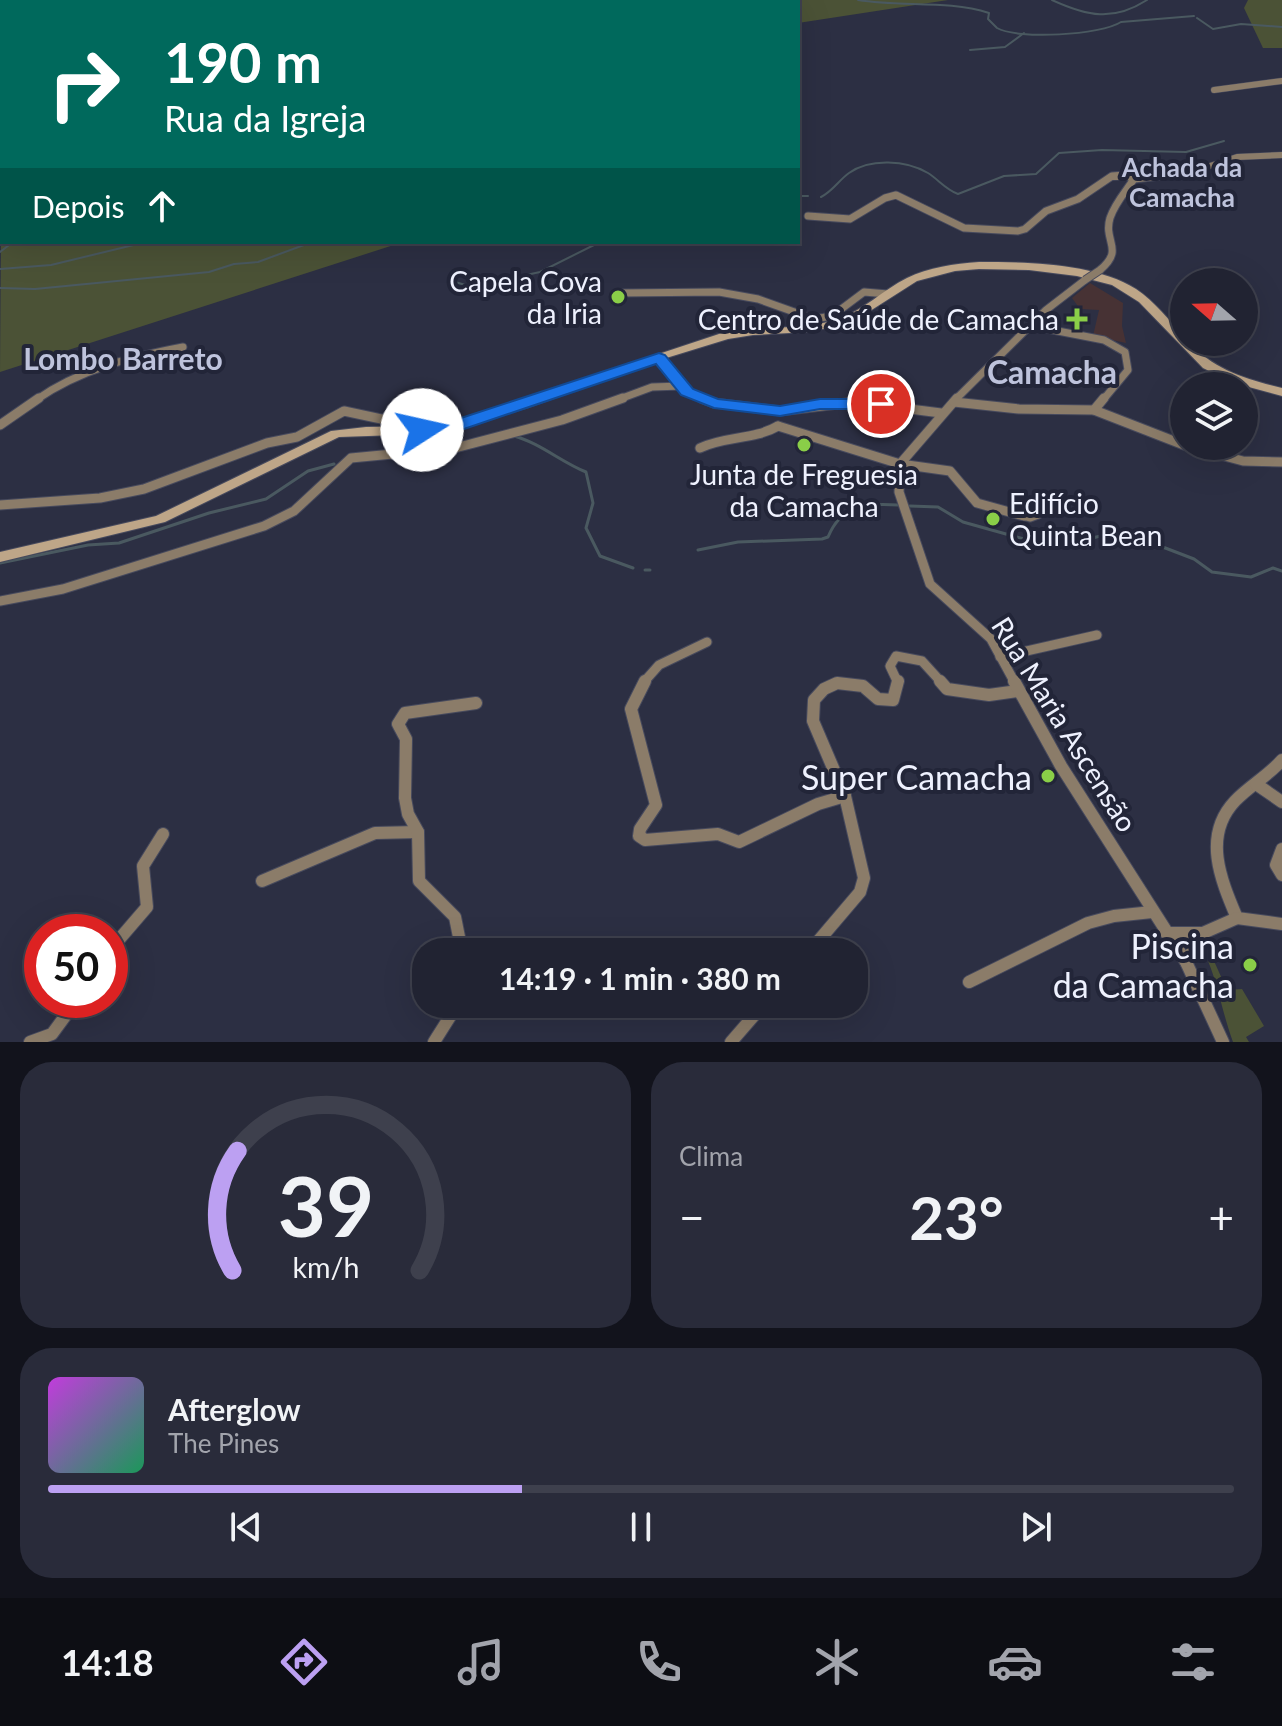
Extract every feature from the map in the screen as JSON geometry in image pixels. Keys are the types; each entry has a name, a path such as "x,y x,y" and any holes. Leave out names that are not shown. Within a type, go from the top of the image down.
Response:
{"main road":[{"path":"0,557 160,519 336,434 432,430 458,425 731,335 837,324 928,274 979,266 1103,279 1131,289 1149,303 1198,359 1236,379 1282,392"}],"street":[{"path":"1214,90 1282,81"},
{"path":"808,216 843,220 855,217 887,195 896,195 964,228 1018,231 1029,227 1046,211 1078,199 1112,176 1134,179 1193,171 1237,157 1282,155"},
{"name":"Rua Maria Ascensão","path":"1134,179 1111,219 1109,228 1115,243 1112,260 1046,310 941,413 900,464 897,478 930,584 984,630 1048,745 1186,962 1223,1042"},
{"path":"620,293 719,292 758,299 814,319 840,311 864,292 888,294"},
{"path":"1032,326 1104,340 1125,352 1128,370 1094,410"},
{"path":"0,425 63,381 135,356 183,347"},
{"path":"659,358 682,386 696,398 708,402 780,411 855,402 941,413"},
{"path":"0,601 63,589 264,526 294,511 351,458 455,448 551,423 652,387 682,386"},
{"path":"954,402 1019,409 1094,410 1170,440"},
{"path":"0,505 100,498 144,489 267,443 297,437 344,411 432,430"},
{"path":"700,448 726,437 764,435 778,426 780,411"},
{"path":"778,426 900,464 941,468 956,475 967,493 982,505 1024,516 1035,516 1039,511 1031,505 982,505"},
{"path":"907,455 924,468"},
{"path":"1239,460 1282,462"},
{"path":"897,478 924,468"},
{"path":"1021,504 1017,510 1024,516"},
{"path":"1000,657 1097,635"},
{"path":"707,642 659,665 639,688 631,709 656,805 640,829 639,836 656,841 718,834 739,842 818,804 845,796"},
{"path":"820,938 864,885 845,796 813,721 814,700 824,689 837,683 863,686 878,699 893,700 899,685 896,673 890,666 896,656 922,661 947,689 989,695 1018,691"},
{"path":"461,938 460,922 445,899 419,881 418,832 408,814 405,798 406,739 398,724 400,718 413,711 476,703"},
{"path":"1237,918 1218,869 1216,837 1227,811 1282,760"},
{"path":"1256,784 1282,802"},
{"path":"262,881 375,833 418,832"},
{"path":"128,929 147,907 143,866 163,834"},
{"path":"1282,849 1276,865 1282,875"},
{"path":"969,982 1088,923 1114,916 1152,912"},
{"path":"1166,933 1203,933 1237,918 1282,924"},
{"path":"1186,962 1203,933"},
{"path":"30,1042 52,1034 64,1018"},
{"path":"434,1042 449,1018"},
{"path":"731,1042 752,1018"}],"shaded area":[{"path":"1090,283 1123,303 1122,326 1126,343 1093,336 1099,310 1080,309 1072,298"}],"green space":[{"path":"800,0 948,0 800,23"},
{"path":"1248,0 1282,0 1282,48 1263,48 1244,8"},
{"path":"1,244 397,244 0,372"},
{"path":"1208,961 1214,961 1227,990 1242,989 1264,1026 1246,1037 1249,1042 1233,1042"}],"waterway":[{"path":"858,0 973,9 989,13 988,19 997,28 1023,34"},
{"path":"1052,0 1077,10 1100,14 1123,12 1147,0"},
{"path":"1023,34 1079,33 1121,22 1194,16"},
{"path":"1197,18 1213,29 1241,24 1282,27"},
{"path":"970,50 1005,47 1023,34"},
{"path":"821,197 849,173 877,163 909,165 928,173 958,194 1004,176 1036,174 1059,153 1102,150 1186,152 1224,141"},
{"path":"800,196 808,196"},
{"path":"0,252 10,244"},
{"path":"0,269 51,265 138,244"},
{"path":"0,288 35,289 209,272 234,264 258,262 307,244"},
{"path":"452,281 472,287 540,272 596,244"},
{"path":"514,436 586,472 593,503 586,528 600,556 633,568"},
{"path":"0,563 88,545 119,543 209,513 266,499 308,471 334,464"},
{"path":"698,550 738,542 822,539 828,537 840,518 856,508 898,505"},
{"path":"910,506 938,507 963,522 1031,541 1076,542 1121,531 1194,559 1212,572 1251,577 1273,568 1282,571"},
{"path":"645,570 650,570"}],"place":[{"name":"Capela Cova da Iria","path":"618,297"},
{"name":"Centro de Saúde de Camacha","path":"1077,319"},
{"name":"Junta de Freguesia da Camacha","path":"804,445"},
{"name":"Edifício Quinta Bean","path":"993,519"},
{"name":"Super Camacha","path":"1048,776"},
{"name":"Piscina da Camacha","path":"1250,965"}],"district":[{"name":"Achada da Camacha","path":"1182,182"},
{"name":"Lombo Barreto","path":"123,358"},
{"name":"Camacha","path":"1052,371"}],"route":[{"path":"422,430 458,425 659,358 687,392 714,403 780,411 820,404 881,404"}]}
